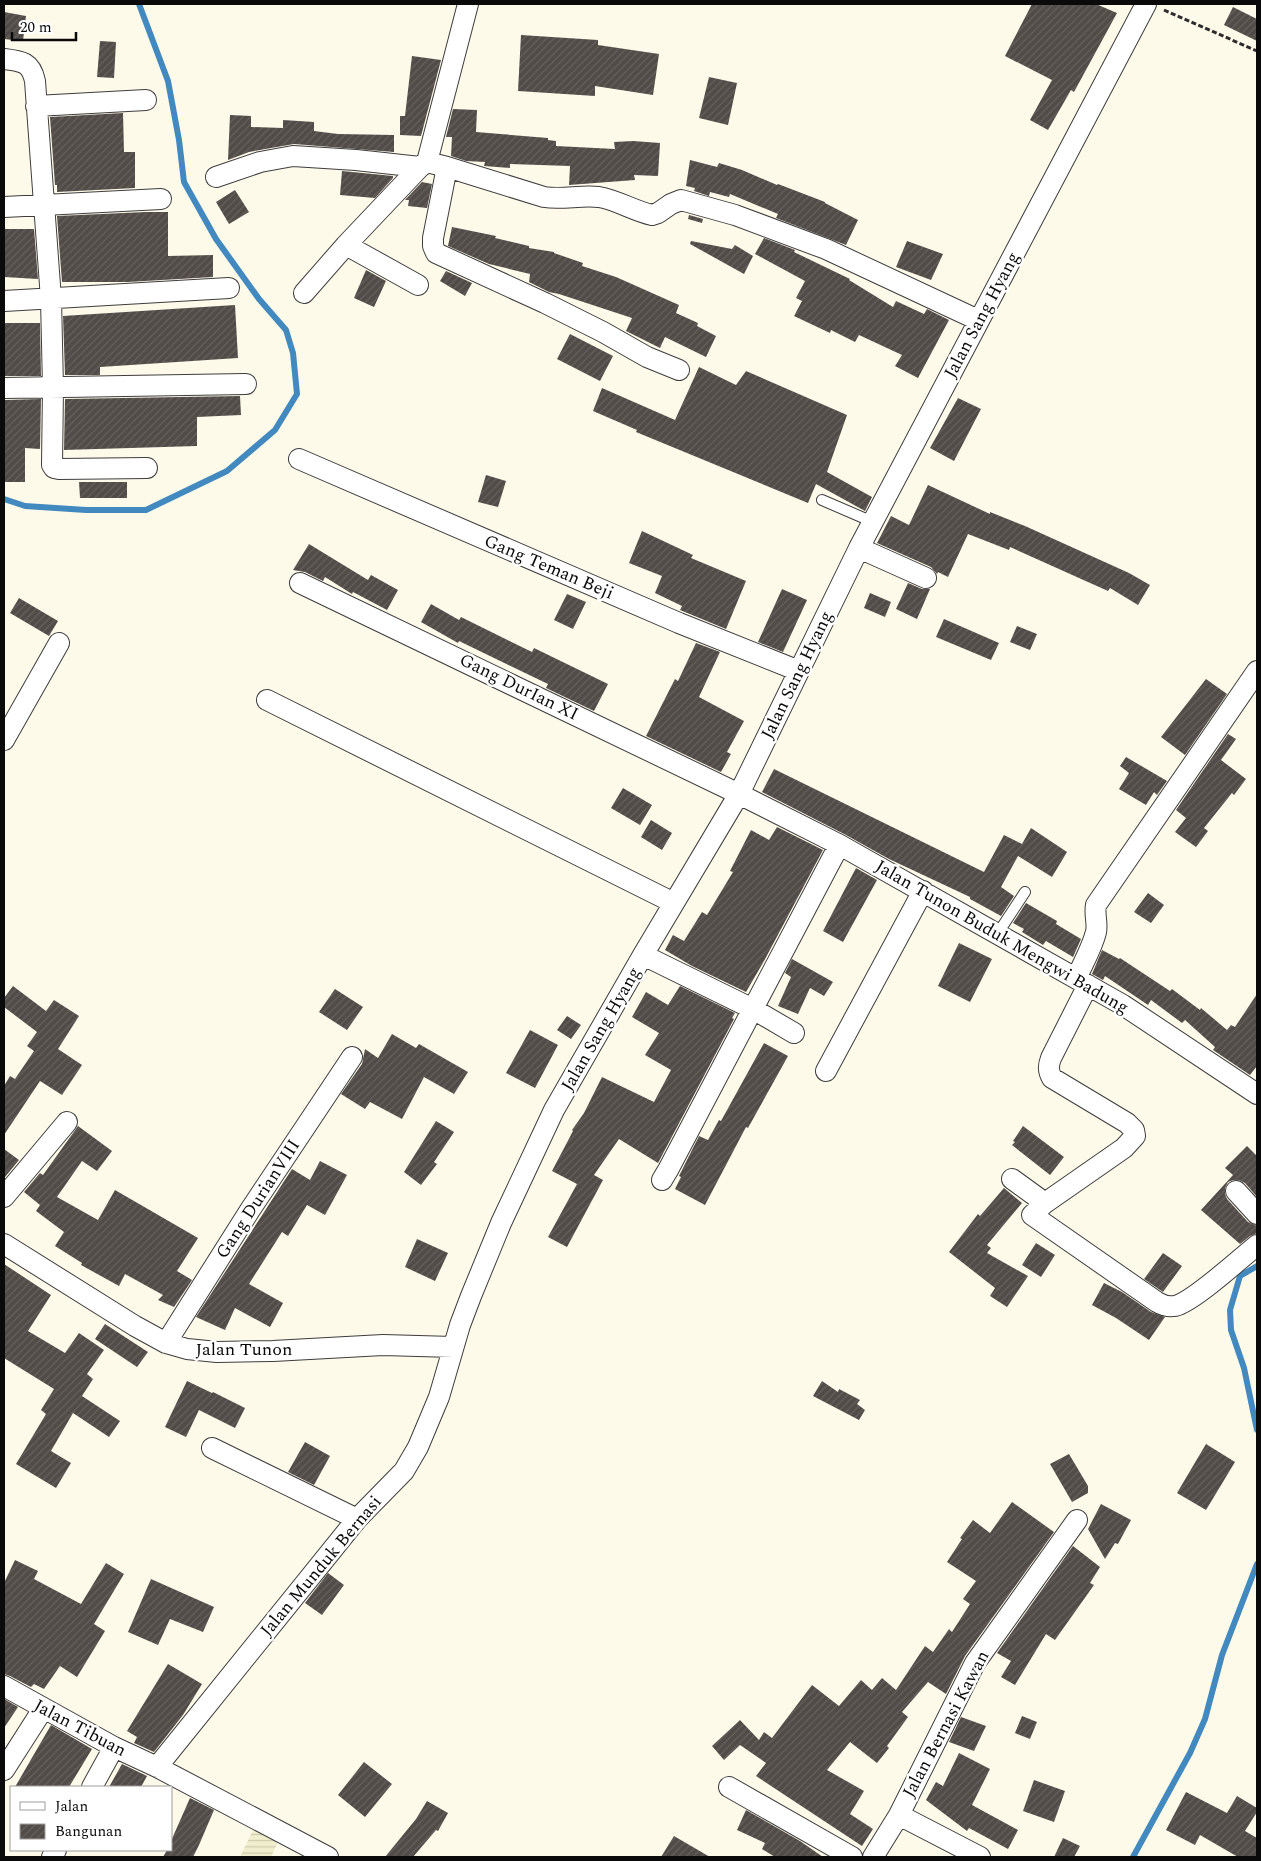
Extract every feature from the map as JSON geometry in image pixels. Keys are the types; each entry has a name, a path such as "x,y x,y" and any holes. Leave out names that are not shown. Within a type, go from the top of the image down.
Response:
{"street":[{"path":"304,293 346,245 424,165 468,4"},
{"name":"Jalan Sang Hyang","path":"453,1348 460,1325 501,1223 554,1110 643,954 739,794 859,548 978,320 1071,148 1152,6"},
{"path":"4,59 19,60 28,65 33,70 35,81 51,299 52,464 54,468 59,469 147,468"},
{"path":"36,106 146,100"},
{"path":"216,177 260,162 293,156 447,167 544,197 556,199 582,196 601,197 652,215 675,201 687,201 752,221 826,249 978,320"},
{"path":"447,167 434,238 433,246 436,253 545,303 604,332 646,357 678,370"},
{"path":"4,207 161,199"},
{"path":"346,245 418,285"},
{"path":"4,301 229,288"},
{"path":"4,388 246,384"},
{"name":"Gang Teman Beji","path":"299,459 679,623 799,671"},
{"path":"859,548 926,578"},
{"name":"Gang DurIan XI","path":"300,583 739,794"},
{"path":"4,740 59,643"},
{"path":"1257,671 1096,905 1094,914 1097,926 1082,981 1048,1065 1052,1078 1127,1123 1134,1130 1135,1136 1124,1148 1045,1203 1032,1215 1162,1305 1177,1306 1191,1298 1257,1245"},
{"path":"267,700 674,903"},
{"name":"Jalan Tunon Buduk Mengwi Badung","path":"739,794 840,845 1082,981 1123,1005 1257,1094"},
{"path":"662,1180 835,853"},
{"path":"826,1071 923,891"},
{"path":"643,954 753,1009 794,1033"},
{"name":"Gang DurianVIII","path":"166,1343 250,1210 352,1056"},
{"path":"4,1197 67,1122"},
{"path":"1012,1179 1045,1203"},
{"path":"1236,1191 1257,1214"},
{"name":"Jalan Tunon","path":"4,1244 135,1326 166,1343 187,1348 216,1352 383,1345 453,1348"},
{"name":"Jalan Munduk Bernasi","path":"157,1767 357,1519 404,1471 418,1447 439,1397 453,1348"},
{"path":"212,1448 357,1519"},
{"name":"Jalan Bernasi Kawan","path":"872,1857 899,1815 975,1662 1077,1520"},
{"name":"Jalan Tibuan","path":"4,1686 114,1747 157,1767 328,1857"},
{"path":"4,1770 43,1709"},
{"path":"93,1786 114,1747"},
{"path":"729,1786 852,1857"},
{"path":"899,1815 980,1857"}],"lane":[{"path":"822,500 873,522"},
{"path":"998,933 1026,892"}],"path":[{"path":"1152,6 1257,51"}],"shaded area":[{"path":"255,1826 279,1840 271,1857 240,1857"}],"building":[{"path":"1032,4 1096,4 1117,13 1074,92 1071,90 1048,130 1030,120 1052,80 1005,56"},
{"path":"1233,7 1257,19 1257,41 1224,25"},
{"path":"4,12 26,16 23,41 4,39"},
{"path":"521,35 598,40 598,45 659,54 653,95 595,86 595,96 518,91"},
{"path":"100,41 116,42 114,78 97,77"},
{"path":"412,56 441,60 421,136 400,135 400,116 405,116"},
{"path":"709,77 737,83 728,125 699,118"},
{"path":"453,109 477,110 476,132 548,138 548,140 556,141 556,146 615,149 614,142 660,143 658,176 634,175 635,180 569,185 570,166 510,164 510,168 484,166 485,162 466,161 451,156 452,137 446,137"},
{"path":"123,113 124,152 135,152 135,188 57,192 50,117"},
{"path":"230,115 251,116 251,127 283,128 283,120 314,122 314,131 338,134 394,135 394,152 294,144 249,152 228,160"},
{"path":"690,160 717,167 719,163 742,170 825,202 858,220 846,245 776,218 778,214 730,194 729,197 710,192 709,196 694,191 695,188 686,186"},
{"path":"342,171 393,176 393,178 375,198 340,195"},
{"path":"422,182 432,184 427,208 408,206 409,200 405,200"},
{"path":"235,190 249,212 229,224 216,202"},
{"path":"168,212 168,256 213,255 213,277 128,282 62,282 57,216"},
{"path":"689,215 703,219 702,223 688,219"},
{"path":"452,227 496,236 495,238 529,246 529,248 554,252 583,263 582,266 616,277 679,305 676,313 698,323 697,326 716,336 706,357 665,337 660,348 626,331 632,318 549,292 529,282 530,274 489,264 448,246"},
{"path":"4,229 34,229 38,279 4,277"},
{"path":"764,238 795,250 794,252 850,279 893,307 896,301 924,314 927,309 949,320 918,378 895,366 902,355 859,335 855,342 831,330 830,333 794,316 802,301 796,298 805,281 755,254"},
{"path":"691,241 732,249 735,245 753,256 744,274 690,244"},
{"path":"907,241 943,254 931,280 896,267"},
{"path":"366,270 386,281 374,307 354,298"},
{"path":"446,271 472,283 465,296 440,281"},
{"path":"235,305 238,358 100,367 100,375 65,375 63,316"},
{"path":"4,323 40,323 41,376 4,376"},
{"path":"570,334 613,356 600,381 557,359"},
{"path":"699,367 736,385 746,371 847,415 827,472 872,497 865,511 816,484 808,503 636,432 637,430 593,411 602,388 675,420"},
{"path":"240,396 241,415 197,417 197,446 64,450 65,399"},
{"path":"958,398 981,409 954,461 930,448"},
{"path":"41,399 40,449 25,448 25,482 4,482 4,400"},
{"path":"486,475 506,481 498,507 478,502"},
{"path":"79,482 127,482 127,498 80,498"},
{"path":"928,485 990,514 990,512 1025,526 1129,573 1150,585 1138,605 1110,588 1108,591 1010,547 1009,550 968,534 948,577 938,572 937,574 931,567 877,543 891,516 909,525"},
{"path":"642,531 693,555 691,558 746,581 726,629 680,610 682,606 655,593 662,576 629,563"},
{"path":"309,544 368,580 371,575 398,590 387,610 353,592 352,594 325,577 323,581 305,572 293,570"},
{"path":"908,583 922,589 930,589 917,619 896,609"},
{"path":"782,589 807,600 783,652 758,642"},
{"path":"870,593 891,602 885,617 864,608"},
{"path":"567,594 586,602 573,629 554,620"},
{"path":"19,598 58,621 49,636 10,613"},
{"path":"431,604 459,620 461,617 532,652 534,648 608,684 594,711 546,688 548,684 459,641 458,643 421,622"},
{"path":"944,619 999,643 991,660 936,637"},
{"path":"1017,626 1037,634 1030,650 1010,642"},
{"path":"696,643 720,652 699,697 744,721 727,752 731,754 721,772 646,736 675,679 678,681"},
{"path":"1206,679 1227,694 1185,755 1161,737"},
{"path":"1228,734 1236,739 1221,760 1246,779 1234,795 1232,793 1204,828 1208,831 1196,847 1175,832 1186,818 1176,810"},
{"path":"1126,757 1167,781 1157,795 1154,792 1146,805 1119,789 1129,773 1120,766"},
{"path":"774,769 984,872 1004,835 1022,844 1031,828 1067,852 1052,877 1018,856 1001,887 1014,896 1001,916 970,899 970,897 889,859 762,792"},
{"path":"623,788 652,805 640,825 611,808"},
{"path":"651,820 672,833 662,850 641,837"},
{"path":"777,827 823,850 746,992 692,966 665,950 673,935 684,941 702,912 707,915 733,872 730,871 751,830 769,840"},
{"path":"856,868 877,880 843,942 823,931"},
{"path":"1148,893 1164,905 1151,923 1134,912"},
{"path":"1026,903 1057,921 1056,924 1081,939 1073,957 1046,941 1043,945 1022,932 1024,929 1013,923"},
{"path":"959,943 992,959 970,1002 938,986"},
{"path":"1102,950 1120,958 1170,991 1172,989 1200,1010 1201,1008 1227,1030 1231,1025 1235,1027 1257,994 1257,1066 1250,1075 1213,1050 1215,1047 1185,1020 1182,1023 1151,1000 1148,1005 1105,976 1103,980 1092,974"},
{"path":"792,959 833,982 824,996 810,988 798,1014 778,1006 791,977 785,973"},
{"path":"13,986 46,1011 54,1000 79,1016 58,1049 82,1065 62,1095 40,1081 4,1135 4,1086 10,1076 15,1079 34,1051 27,1046 37,1032 4,1007 4,998"},
{"path":"680,986 735,1013 732,1018 734,1019 658,1163 619,1139 594,1175 603,1180 567,1247 548,1237 577,1184 552,1171 572,1130 584,1113 602,1077 654,1102 671,1070 645,1055 659,1033 632,1017 646,992 668,1005"},
{"path":"335,989 363,1007 347,1030 319,1012"},
{"path":"567,1016 581,1025 571,1039 557,1030"},
{"path":"530,1030 558,1045 535,1088 506,1073"},
{"path":"392,1034 416,1048 419,1044 468,1072 454,1094 424,1077 402,1119 370,1102 365,1109 341,1094 362,1064 365,1049 378,1058"},
{"path":"764,1043 788,1056 748,1128 746,1127 705,1205 675,1189 681,1177 679,1176 699,1136 708,1140 719,1120 721,1121"},
{"path":"436,1121 454,1132 434,1162 437,1164 421,1185 404,1172"},
{"path":"78,1126 112,1151 97,1171 82,1161 57,1197 98,1220 115,1190 198,1238 177,1271 192,1280 174,1307 158,1300 163,1295 125,1274 119,1286 81,1265 82,1263 55,1246 64,1232 36,1211 40,1205 24,1192 40,1173 43,1175"},
{"path":"1023,1126 1064,1157 1050,1175 1012,1145"},
{"path":"1247,1146 1257,1156 1257,1197 1245,1183 1239,1180 1228,1182 1225,1188 1227,1199 1248,1222 1257,1226 1257,1233 1240,1244 1201,1210 1233,1175 1225,1168"},
{"path":"4,1149 19,1160 5,1177 4,1176"},
{"path":"320,1161 347,1175 325,1215 307,1205 288,1236 282,1232 249,1284 283,1303 270,1327 235,1308 225,1330 196,1317 292,1169 310,1180"},
{"path":"1004,1188 1022,1203 987,1245 991,1248 987,1253 1028,1276 1007,1307 990,1296 995,1288 949,1252 978,1214 980,1216"},
{"path":"417,1239 448,1253 435,1281 405,1267"},
{"path":"1036,1243 1055,1255 1041,1277 1022,1265"},
{"path":"1163,1253 1182,1266 1163,1292 1144,1279"},
{"path":"4,1264 51,1295 28,1331 65,1353 79,1333 104,1350 87,1374 93,1379 82,1396 120,1421 109,1437 73,1413 51,1451 71,1463 56,1488 16,1464 46,1414 41,1410 54,1389 4,1358"},
{"path":"1104,1283 1122,1292 1151,1312 1165,1317 1149,1340 1092,1305"},
{"path":"105,1324 148,1352 137,1367 95,1339"},
{"path":"187,1381 245,1408 235,1428 199,1410 186,1437 165,1427"},
{"path":"822,1381 838,1392 839,1389 860,1400 857,1404 865,1410 859,1420 813,1396"},
{"path":"305,1442 330,1456 314,1485 288,1472"},
{"path":"1206,1444 1235,1462 1206,1510 1177,1493"},
{"path":"1069,1454 1088,1486 1088,1493 1072,1502 1050,1464"},
{"path":"1012,1502 1054,1532 965,1656 946,1694 928,1682 902,1712 908,1717 887,1746 889,1748 877,1763 850,1742 827,1770 864,1791 850,1814 873,1829 862,1846 756,1776 766,1763 740,1745 724,1760 712,1746 740,1720 759,1740 764,1732 772,1738 812,1685 839,1706 861,1680 872,1690 882,1678 896,1690 925,1646 933,1652 949,1629 952,1632 970,1604 963,1599 976,1581 947,1562 962,1539 960,1538 973,1520 990,1533"},
{"path":"1101,1504 1131,1520 1118,1544 1115,1543 1105,1559 1088,1529"},
{"path":"1073,1546 1100,1567 1090,1583 1094,1585 1055,1640 1046,1634 1015,1685 1001,1677 1011,1661 997,1653"},
{"path":"15,1560 38,1571 34,1579 81,1604 106,1563 124,1574 94,1624 105,1631 77,1677 60,1666 44,1689 34,1684 31,1687 4,1674 4,1583"},
{"path":"328,1573 344,1585 322,1615 305,1603"},
{"path":"151,1579 214,1607 203,1632 170,1619 158,1645 128,1632"},
{"path":"168,1664 202,1684 183,1715 154,1752 134,1743 137,1737 127,1731"},
{"path":"4,1699 18,1707 4,1728"},
{"path":"1022,1716 1037,1722 1030,1739 1015,1733"},
{"path":"961,1717 986,1726 974,1751 949,1742"},
{"path":"51,1725 92,1749 70,1786 16,1786"},
{"path":"959,1753 990,1769 972,1805 1018,1830 1008,1849 969,1828 967,1831 926,1800 936,1782 943,1786"},
{"path":"364,1762 392,1784 365,1817 338,1795"},
{"path":"122,1764 147,1776 142,1786 110,1786"},
{"path":"1034,1780 1065,1791 1054,1822 1023,1811"},
{"path":"1186,1792 1227,1813 1237,1796 1257,1808 1257,1812 1245,1831 1257,1838 1257,1857 1238,1857 1200,1835 1195,1845 1166,1830"},
{"path":"190,1798 214,1810 193,1857 163,1857 166,1851 172,1851 172,1839"},
{"path":"427,1801 448,1813 438,1831 436,1830 413,1857 385,1857 416,1819"},
{"path":"746,1810 800,1841 823,1857 775,1857 762,1849 765,1843 737,1830"},
{"path":"674,1836 710,1857 661,1857"},
{"path":"1063,1838 1080,1846 1074,1857 1054,1857"}],"waterway":[{"path":"4,499 25,506 86,510 146,510 227,471 275,430 297,394 293,353 286,330 259,299 216,239 184,182 179,140 168,81 139,4"},
{"path":"1257,1266 1240,1276 1230,1310 1231,1330 1244,1368 1257,1430"},
{"path":"1133,1857 1190,1753 1205,1719 1222,1655 1257,1564"}]}
